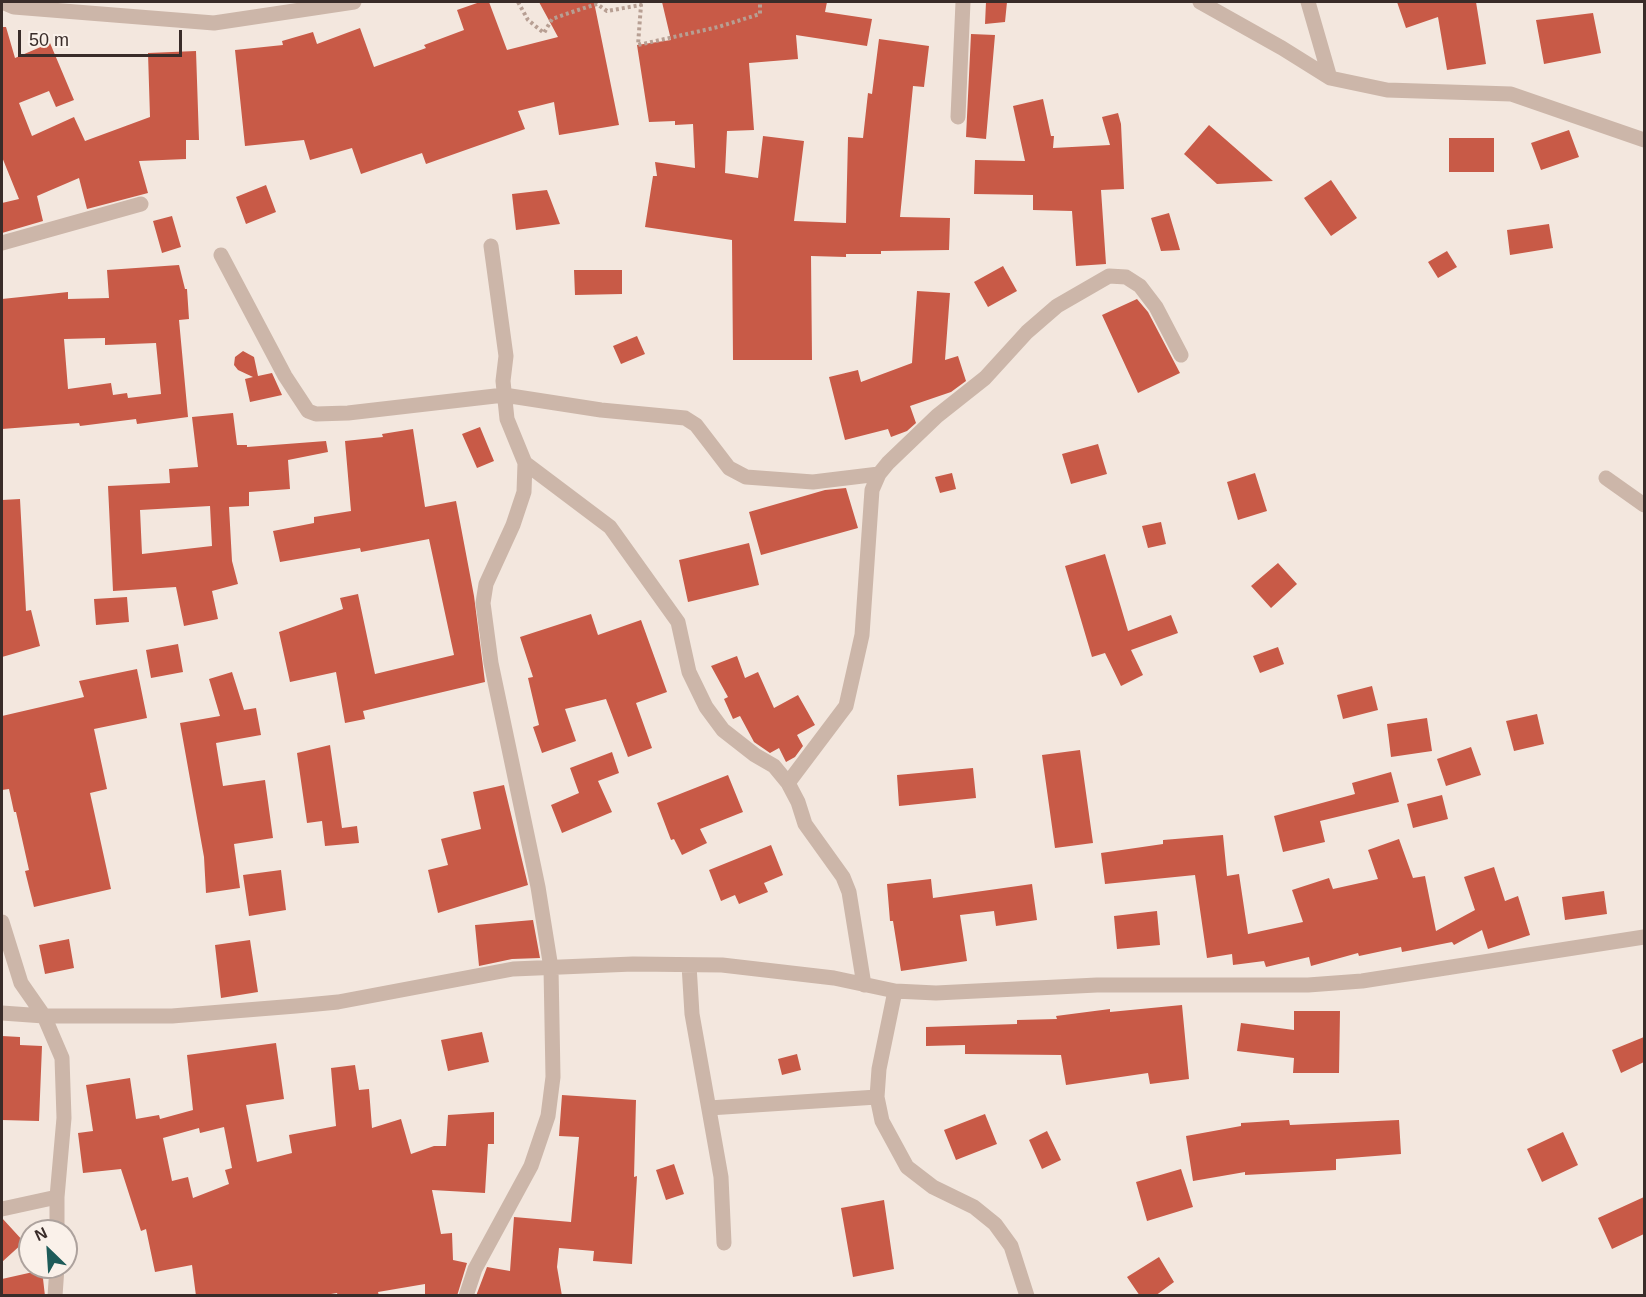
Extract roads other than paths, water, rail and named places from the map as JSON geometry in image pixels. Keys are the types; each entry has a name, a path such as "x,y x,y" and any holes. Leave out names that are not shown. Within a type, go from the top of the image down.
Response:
{"street":[{"path":"2,2 15,7 214,23 354,2"},
{"path":"958,117 963,2"},
{"path":"1200,2 1330,78 1388,90 1511,94 1644,140"},
{"path":"1308,2 1330,78"},
{"path":"2,243 141,204"},
{"path":"466,1296 475,1269 531,1166 548,1116 553,1077 551,968 538,887 491,663 483,603 486,584 513,525 524,492 525,463 507,419 504,395 506,356 491,246"},
{"path":"221,255 285,376 308,411 316,414 348,413 504,395 601,410 685,418 696,425 729,468 746,477 813,482 879,474"},
{"path":"788,783 846,706 862,636 872,490 879,474 937,416 985,378 1027,332 1057,306 1108,276 1126,277 1140,286 1156,307 1181,356"},
{"path":"525,463 610,526 678,622 689,672 706,707 723,730 755,755 774,766 788,783 798,802 805,824 843,877 849,892 864,985"},
{"path":"1606,478 1644,505"},
{"path":"2,922 21,983 44,1016 62,1058 64,1118 57,1219"},
{"path":"2,1013 44,1016 172,1016 338,1002 513,969 633,964 772,970 896,991 936,993 1097,985 1229,986 1362,981 1644,937"},
{"path":"688,965 692,1014 721,1177 724,1243"},
{"path":"896,991 879,1069 877,1097 882,1121 907,1167 933,1187 974,1207 995,1224 1011,1246 1026,1296"},
{"path":"709,1108 877,1097"},
{"path":"2,1209 57,1197"},
{"path":"55,1296 56,1279"}]}
